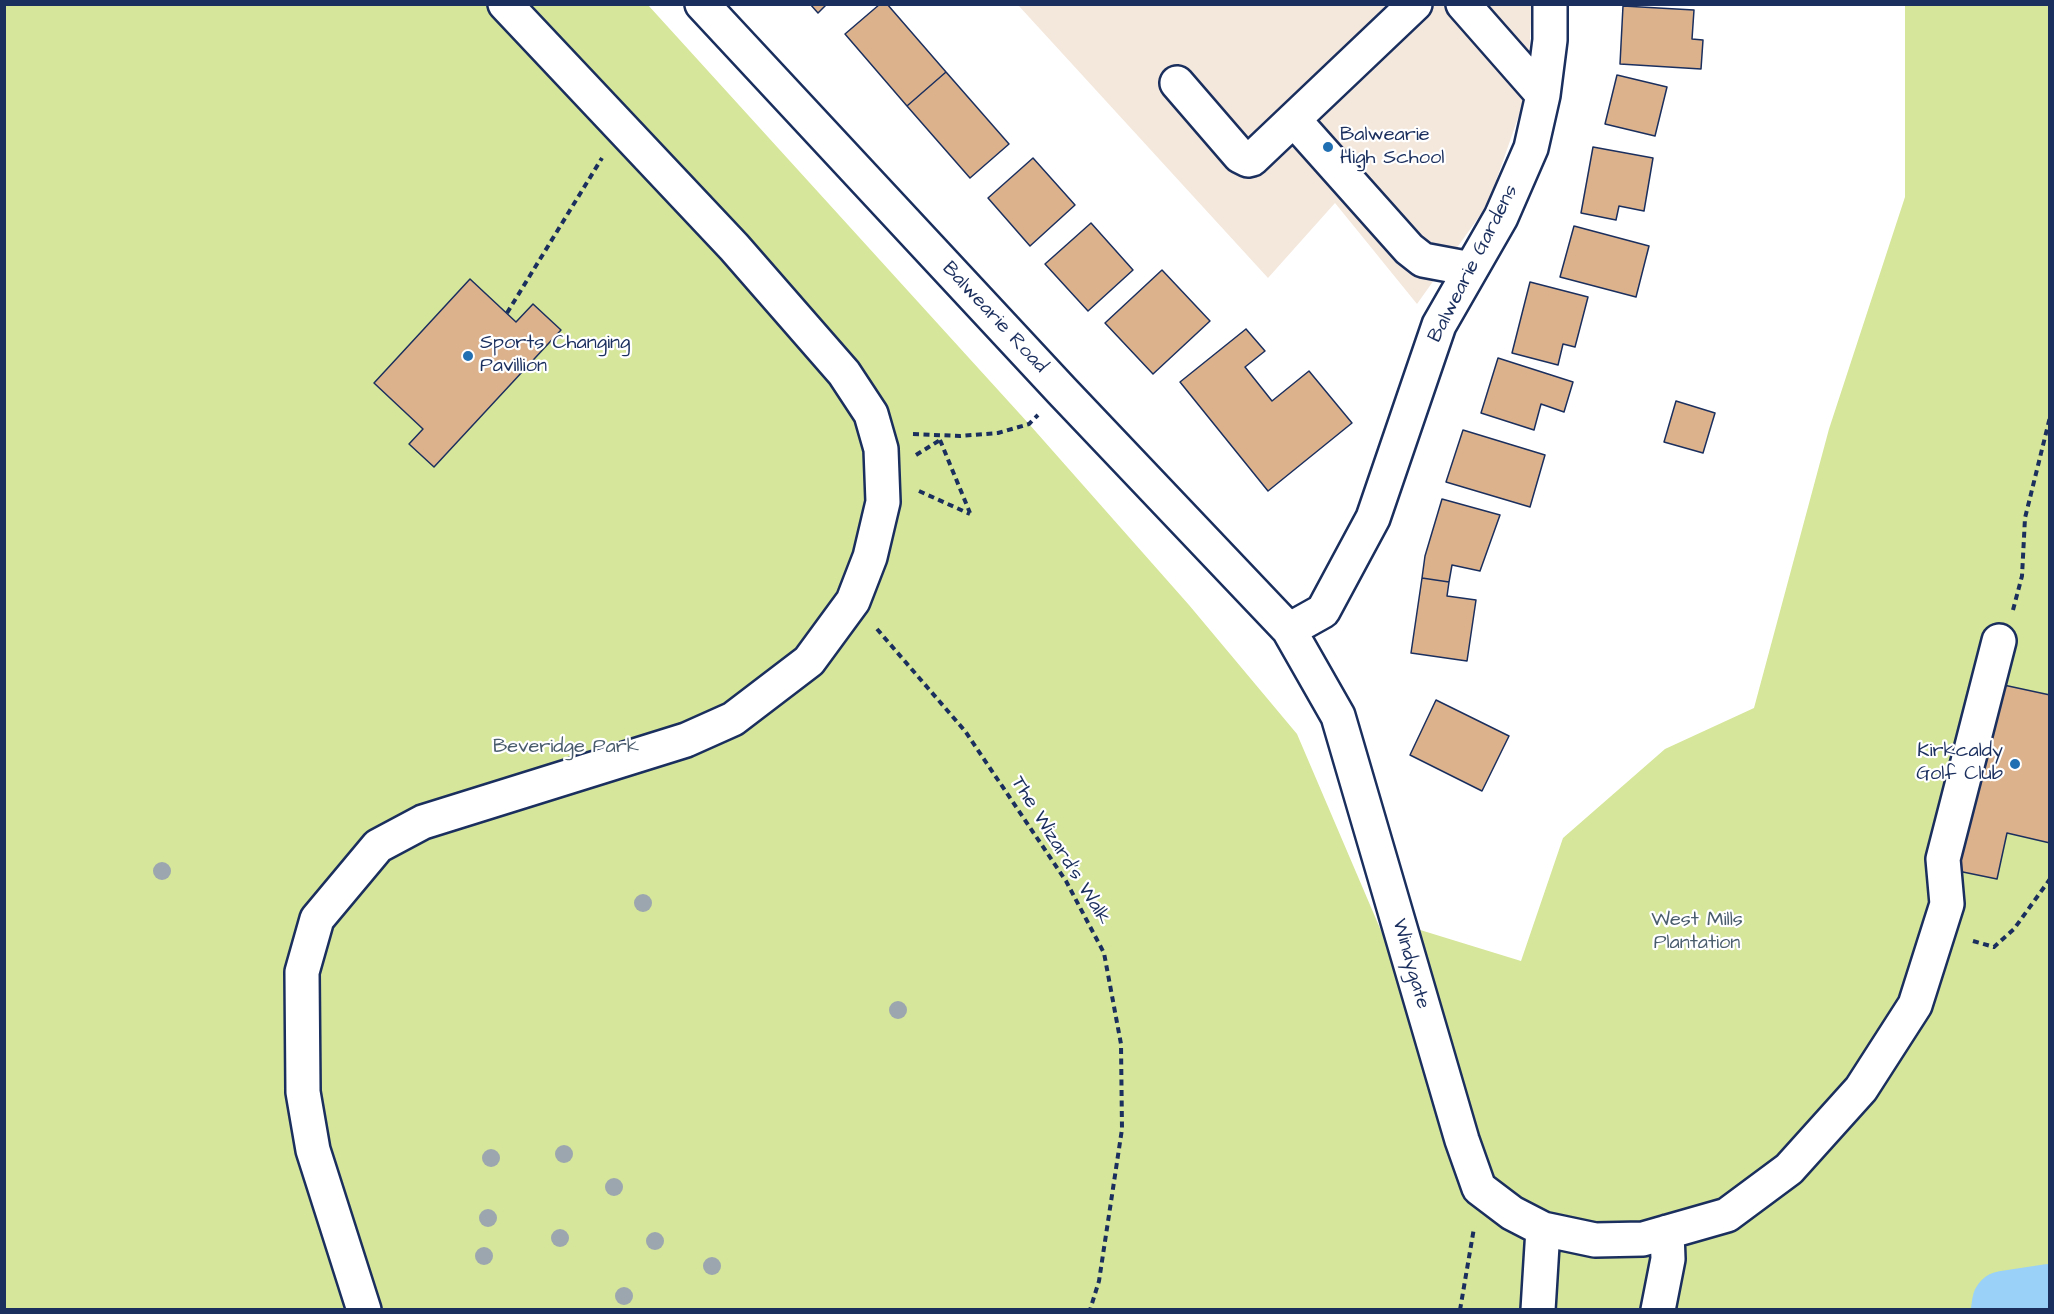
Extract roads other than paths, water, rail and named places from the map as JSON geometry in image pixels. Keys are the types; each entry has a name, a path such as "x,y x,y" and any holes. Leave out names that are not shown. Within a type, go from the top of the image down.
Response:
{"street":[{"path":"364,1310 313,1150 303,1092 302,972 317,918 378,846 423,822 686,740 733,719 809,661 853,601 870,557 883,502 881,449 871,414 844,373 734,247 505,4"},
{"name":"Balwearie Road","path":"702,4 1062,391 1289,630"},
{"path":"1177,83 1240,156 1248,160 1252,159 1415,4"},
{"path":"1463,4 1543,95"},
{"name":"Balwearie Gardens","path":"1289,630 1323,611 1373,518 1439,325 1501,217 1531,148 1543,95 1550,40 1550,4"},
{"path":"1294,120 1409,249 1423,260 1471,269"},
{"name":"Windygate","path":"1289,630 1338,716 1462,1140 1479,1188 1512,1213 1543,1229"},
{"path":"1539,1310 1543,1229 1595,1240 1643,1239 1727,1215 1789,1169 1861,1089 1915,1005 1947,904 1943,859 1999,641"},
{"path":"1658,1310 1668,1258 1667,1232"}],"waterway":[{"path":"2003,1310 2004,1303 2050,1296"}],"place":[{"name":"Balwearie High School","path":"1328,147"},
{"name":"Sports Changing Pavillion","path":"468,356"},
{"name":"Kirkcaldy Golf Club","path":"2015,764"}],"park label":[{"name":"Beveridge Park","path":"566,748"},
{"name":"West Mills Plantation","path":"1697,932"}]}
